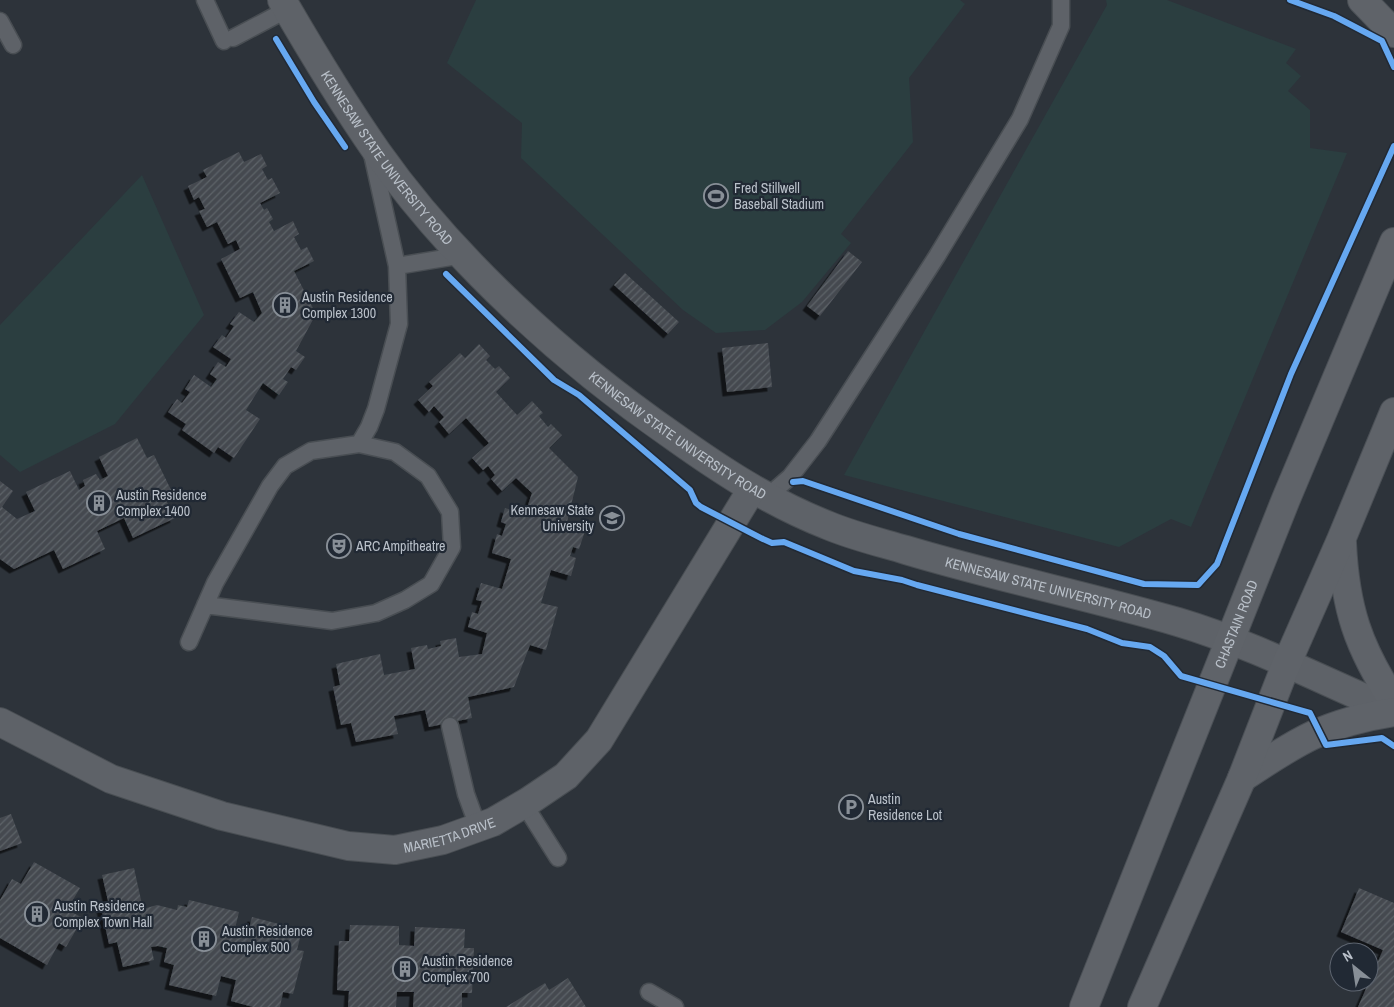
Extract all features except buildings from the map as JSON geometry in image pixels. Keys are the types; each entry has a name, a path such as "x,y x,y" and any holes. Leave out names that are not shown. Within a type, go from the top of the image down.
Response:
{"main road":[{"path":"1362,0 1394,33"},
{"name":"CHASTAIN ROAD","path":"1084,1007 1320,416 1394,242"},
{"path":"1142,1007 1242,778 1286,665 1342,540 1394,412"},
{"path":"1342,540 1343,572 1353,624 1372,666 1394,702"},
{"path":"1242,778 1312,734 1361,717 1394,712"}],"street":[{"name":"KENNESAW STATE UNIVERSITY ROAD","path":"285,4 369,140 409,193 463,255 524,316 607,387 652,421 759,493 805,516 861,537 948,563 1178,622 1230,640 1394,712"},
{"name":"MARIETTA DRIVE","path":"0,722 111,779 222,816 348,846 394,850 443,840 478,827 524,804 566,776 599,740 759,493"}],"lane":[{"path":"205,0 228,39 285,4"},
{"path":"759,493 790,477 818,441 937,256 1020,119 1061,26 1061,0"},
{"path":"0,21 13,45"},
{"path":"359,444 369,427 376,409 399,324 397,266 369,140"},
{"path":"397,266 463,255"},
{"path":"189,642 214,583 270,486 285,466 311,451 359,444 395,452 428,476 450,512 452,547 431,584 406,600 376,613 332,620 205,605"},
{"path":"450,726 466,794 478,827"},
{"path":"524,804 558,858"},
{"path":"650,992 667,1005"}],"shaded area":[{"name":"Fred Stillwell Baseball Stadium","path":"476,0 960,0 965,4 909,78 913,142 841,234 851,243 802,302 765,330 716,333 683,310 521,158 522,123 447,63"},
{"path":"1106,0 1167,0 1296,49 1286,63 1301,76 1288,91 1310,110 1310,148 1347,153 1191,527 1171,519 1119,547 844,475 1107,5"},
{"path":"142,175 204,315 115,424 20,472 0,455 0,325"}],"cycle path":[{"path":"1290,0 1334,16 1382,41 1394,67"},
{"path":"276,39 314,102 345,147"},
{"path":"793,482 803,481 959,534 1144,584 1198,585 1217,564 1291,374 1394,146"},
{"path":"446,274 554,380 579,395 690,490 696,503 763,539 772,543 784,542 854,571 902,580 1087,629 1122,643 1150,647 1164,656 1181,676 1310,713 1326,745 1382,738 1394,746"}],"place":[{"name":"Fred Stillwell Baseball Stadium","path":"716,196"},
{"name":"Austin Residence Complex 1300","path":"285,305"},
{"name":"Austin Residence Complex 1400","path":"99,503"},
{"name":"Kennesaw State University","path":"612,518"},
{"name":"ARC Ampitheatre","path":"339,546"},
{"name":"Austin Residence Lot","path":"851,807"},
{"name":"Austin Residence Complex Town Hall","path":"37,914"},
{"name":"Austin Residence Complex 500","path":"204,939"},
{"name":"Austin Residence Complex 700","path":"405,969"}]}
